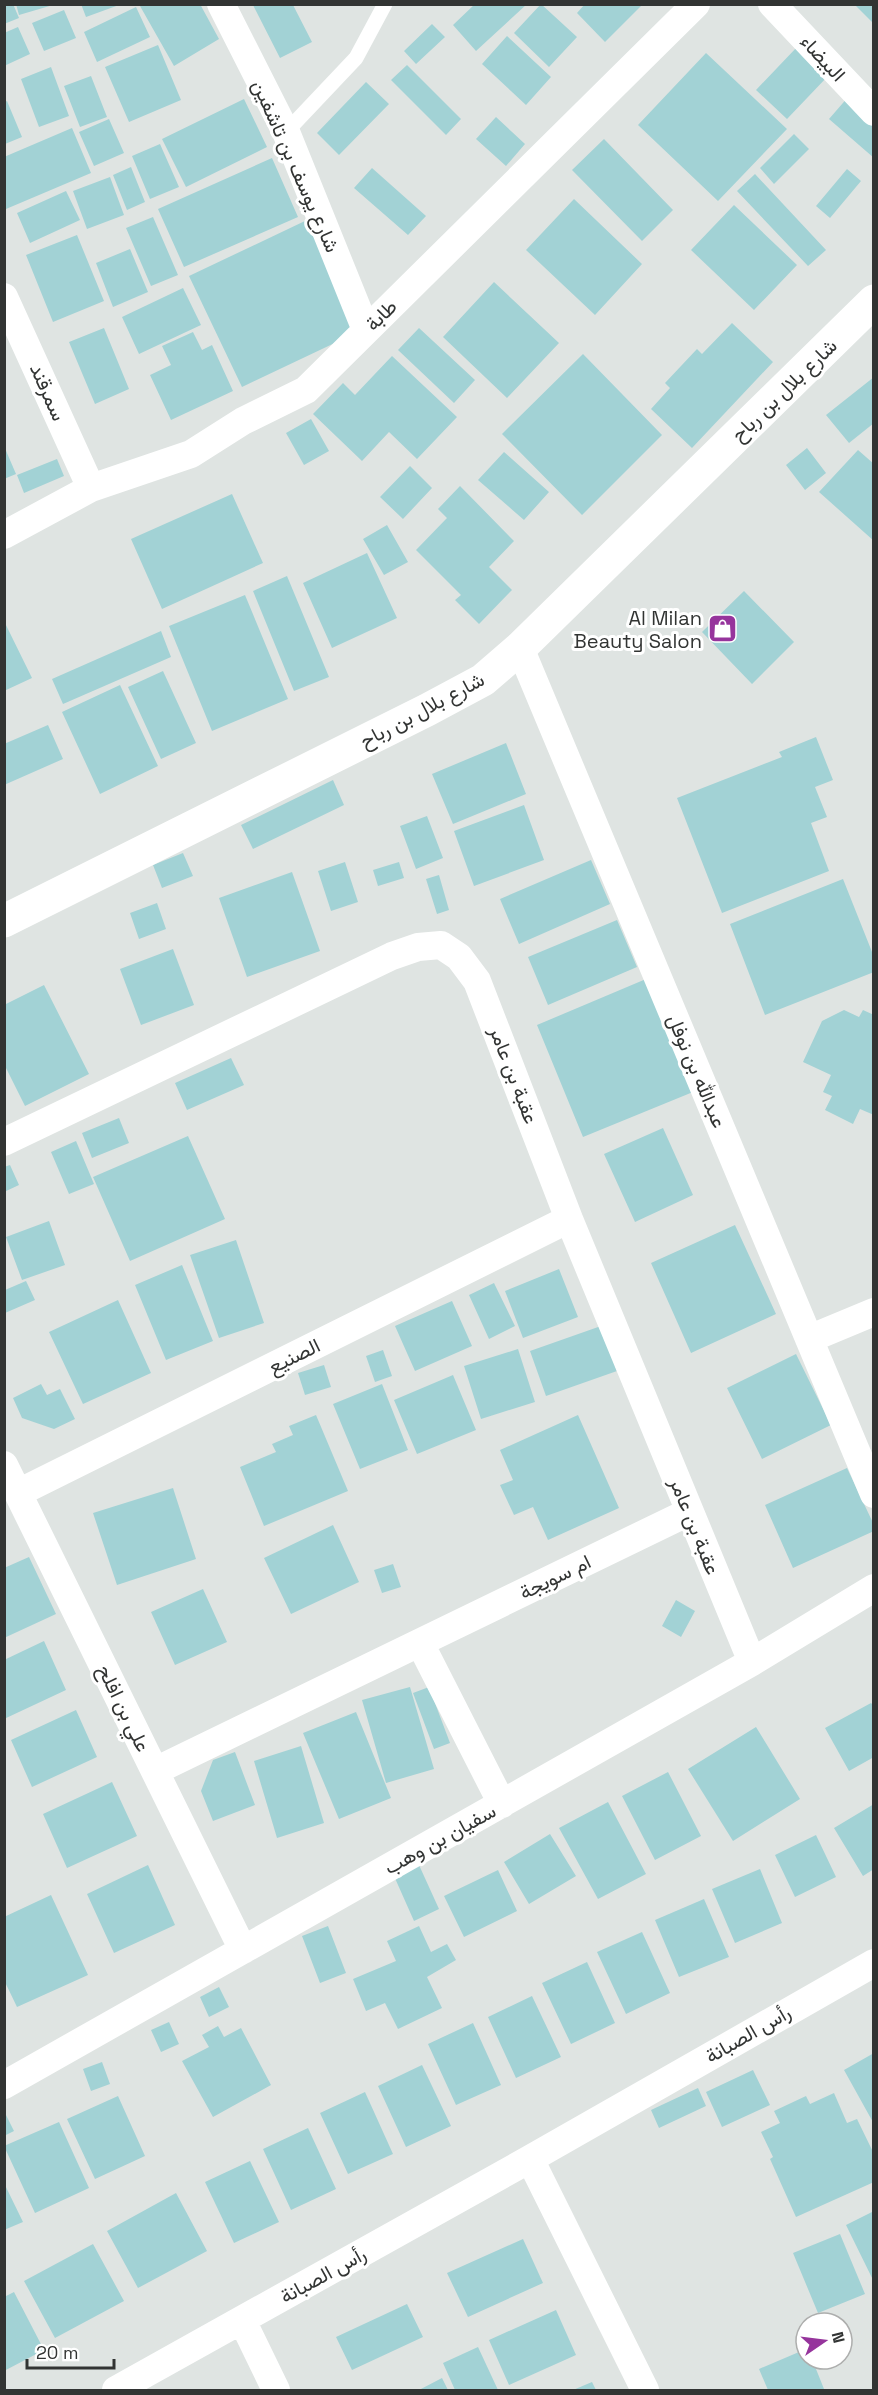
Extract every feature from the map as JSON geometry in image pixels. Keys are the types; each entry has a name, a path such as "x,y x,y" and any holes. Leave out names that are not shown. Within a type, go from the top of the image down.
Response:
{"street":[{"name":"شارع يوسف بن تاشفين","path":"221,4 286,132 366,330"},
{"name":"طابة","path":"4,535 91,488 191,453 243,421 306,390 696,4"},
{"name":"البيضاء","path":"772,4 873,112"},
{"name":"سمرقند","path":"4,297 91,488"},
{"name":"شارع بلال بن رباح","path":"4,921 483,680 520,648 873,301"},
{"name":"عبدالله بن نوفل","path":"520,648 873,1494"},
{"name":"عقبة بن عامر","path":"4,1142 392,956 418,947 441,945 459,957 477,981 570,1219 752,1662"},
{"name":"الصنيع","path":"18,1492 570,1219"},
{"path":"809,1339 873,1312"},
{"name":"علي بن افلح","path":"4,1466 243,1950"},
{"name":"ام سويجة","path":"155,1771 689,1512"},
{"name":"سفيان بن وهب","path":"4,2085 752,1662 873,1588"},
{"path":"420,1643 502,1804"},
{"name":"رأس الصبانة","path":"116,2391 530,2159 873,1963"},
{"path":"530,2159 645,2391"},
{"path":"242,2320 276,2391"}],"lane":[{"path":"286,132 356,58 385,4"}],"building":[{"path":"4,4 13,4 19,18 4,24"},
{"path":"16,4 53,4 53,5 19,15"},
{"path":"81,4 119,4 119,5 86,17"},
{"path":"143,4 200,4 219,39 174,66 140,6"},
{"path":"475,4 527,4 476,51 453,25"},
{"path":"541,4 577,37 549,67 514,33"},
{"path":"585,4 643,4 605,42 577,13"},
{"path":"854,4 874,4 874,24"},
{"path":"253,5 293,5 312,42 280,58"},
{"path":"136,7 150,37 97,62 84,32"},
{"path":"64,10 76,38 44,51 32,23"},
{"path":"432,24 445,37 416,64 404,51"},
{"path":"18,27 30,54 4,66 4,33"},
{"path":"507,36 551,77 526,105 482,64"},
{"path":"158,45 181,100 129,122 105,67"},
{"path":"797,47 828,76 787,119 756,90"},
{"path":"706,53 787,129 718,201 638,125"},
{"path":"407,65 461,119 446,135 391,80"},
{"path":"51,67 69,116 39,127 21,79"},
{"path":"91,76 107,117 80,127 64,86"},
{"path":"366,82 389,104 339,155 317,133"},
{"path":"849,96 874,119 874,158 829,119"},
{"path":"244,99 267,147 186,187 162,139"},
{"path":"7,101 22,137 5,144 5,102"},
{"path":"496,117 525,144 506,166 476,139"},
{"path":"109,119 124,153 94,166 79,132"},
{"path":"72,128 91,173 6,209 4,205 4,157"},
{"path":"794,134 809,149 774,184 760,168"},
{"path":"604,139 673,210 642,241 572,170"},
{"path":"160,144 179,187 150,199 132,156"},
{"path":"272,158 298,217 184,267 158,209"},
{"path":"131,167 145,202 127,210 113,175"},
{"path":"372,168 426,216 408,235 354,188"},
{"path":"847,169 861,181 830,218 816,206"},
{"path":"755,174 826,250 808,266 737,191"},
{"path":"110,177 124,215 87,229 73,191"},
{"path":"66,191 80,220 30,243 17,213"},
{"path":"574,199 642,264 595,315 526,250"},
{"path":"734,205 797,265 754,310 691,250"},
{"path":"153,217 178,275 151,286 126,228"},
{"path":"307,220 360,331 242,387 189,276"},
{"path":"77,235 104,301 53,322 26,255"},
{"path":"130,249 148,292 113,307 96,263"},
{"path":"494,282 559,343 507,398 443,337"},
{"path":"183,288 201,325 139,354 122,317"},
{"path":"732,323 773,362 692,448 651,409 670,388 665,383 697,349 702,354"},
{"path":"104,328 129,389 95,404 69,342"},
{"path":"419,328 475,380 454,403 398,350"},
{"path":"193,332 202,350 212,345 233,391 171,420 150,375 171,365 162,346"},
{"path":"583,354 662,435 582,515 502,434"},
{"path":"392,356 457,417 417,459 389,432 362,461 313,414 343,383 355,395"},
{"path":"874,377 874,423 849,443 826,415"},
{"path":"311,419 329,451 304,465 286,433"},
{"path":"4,446 16,474 4,479"},
{"path":"807,448 826,473 805,490 786,465"},
{"path":"858,450 874,464 874,541 819,492"},
{"path":"504,452 549,492 524,520 478,480"},
{"path":"57,459 64,476 24,493 17,475"},
{"path":"410,466 432,488 403,519 380,497"},
{"path":"460,486 514,541 489,567 512,590 479,624 455,600 461,595 416,550 447,518 438,509"},
{"path":"232,494 263,563 162,609 131,539"},
{"path":"387,525 408,562 384,575 363,539"},
{"path":"367,553 397,618 332,648 303,583"},
{"path":"287,576 329,677 294,691 253,591"},
{"path":"744,591 794,642 752,684 702,632"},
{"path":"245,595 288,699 212,731 169,626"},
{"path":"4,621 32,678 4,691"},
{"path":"161,631 171,657 63,704 52,679"},
{"path":"163,671 196,743 161,759 128,687"},
{"path":"120,685 158,766 100,794 62,712"},
{"path":"48,725 63,759 4,785 4,744"},
{"path":"816,737 833,780 815,787 827,817 811,823 829,871 722,913 677,798 782,757 779,752"},
{"path":"506,743 526,794 453,824 432,774"},
{"path":"333,780 344,805 253,849 241,825"},
{"path":"524,805 544,860 474,886 454,831"},
{"path":"427,816 443,858 416,869 400,826"},
{"path":"183,853 193,876 162,888 153,865"},
{"path":"591,860 610,904 519,944 500,899"},
{"path":"345,862 358,902 331,911 318,871"},
{"path":"399,862 404,878 378,886 373,870"},
{"path":"292,872 320,951 247,977 219,898"},
{"path":"439,875 449,910 437,914 426,879"},
{"path":"843,879 874,957 874,972 765,1015 730,924"},
{"path":"157,903 166,929 139,939 130,913"},
{"path":"617,920 637,967 548,1005 528,957"},
{"path":"173,949 194,1005 141,1025 120,969"},
{"path":"646,979 693,1092 583,1137 537,1025"},
{"path":"44,985 89,1074 25,1106 4,1064 4,1005"},
{"path":"844,1010 859,1017 863,1010 874,1015 874,1115 860,1109 853,1124 825,1110 832,1096 823,1092 831,1075 803,1062 822,1021"},
{"path":"231,1058 244,1085 187,1110 175,1083"},
{"path":"119,1118 129,1143 92,1158 82,1133"},
{"path":"663,1128 693,1195 635,1222 604,1154"},
{"path":"188,1136 225,1219 130,1261 93,1177"},
{"path":"76,1141 94,1184 69,1194 51,1152"},
{"path":"10,1165 19,1185 4,1192 4,1167"},
{"path":"49,1221 65,1265 22,1280 6,1237"},
{"path":"735,1225 776,1314 691,1353 651,1263"},
{"path":"236,1240 264,1323 219,1338 190,1255"},
{"path":"182,1265 213,1341 166,1360 135,1285"},
{"path":"559,1269 578,1317 523,1338 505,1291"},
{"path":"26,1281 35,1300 5,1313 5,1290"},
{"path":"494,1283 515,1326 489,1339 469,1295"},
{"path":"118,1300 151,1373 83,1404 49,1332"},
{"path":"452,1301 472,1346 415,1371 395,1326"},
{"path":"601,1326 617,1371 546,1396 530,1351"},
{"path":"518,1349 535,1402 481,1419 464,1366"},
{"path":"383,1350 392,1376 375,1382 366,1356"},
{"path":"796,1354 831,1425 762,1459 727,1388"},
{"path":"324,1365 331,1387 305,1395 298,1373"},
{"path":"453,1375 476,1430 417,1454 394,1400"},
{"path":"41,1384 47,1395 60,1389 75,1419 54,1429 22,1418 13,1398"},
{"path":"382,1384 408,1450 360,1469 333,1404"},
{"path":"316,1415 348,1491 264,1526 240,1467 276,1452 272,1444 293,1435 289,1426"},
{"path":"578,1415 619,1508 548,1540 533,1507 514,1515 500,1485 513,1480 500,1450"},
{"path":"847,1468 874,1525 874,1531 793,1568 765,1505"},
{"path":"173,1488 196,1559 117,1585 93,1513"},
{"path":"333,1525 359,1582 291,1614 264,1558"},
{"path":"29,1557 56,1614 4,1638 4,1568"},
{"path":"393,1564 401,1587 382,1593 374,1570"},
{"path":"203,1589 227,1642 175,1665 151,1612"},
{"path":"676,1600 695,1611 681,1637 662,1626"},
{"path":"44,1641 66,1690 4,1719 4,1660"},
{"path":"410,1687 434,1769 386,1783 362,1700"},
{"path":"429,1687 450,1743 434,1749 413,1693"},
{"path":"871,1703 874,1706 874,1757 849,1771 825,1728"},
{"path":"76,1710 97,1757 32,1787 11,1740"},
{"path":"356,1712 391,1798 339,1819 303,1733"},
{"path":"756,1727 800,1799 733,1841 688,1769"},
{"path":"301,1746 324,1823 277,1838 254,1761"},
{"path":"235,1752 255,1805 213,1821 201,1791 213,1760"},
{"path":"668,1772 701,1836 655,1860 622,1796"},
{"path":"112,1782 137,1836 67,1868 43,1814"},
{"path":"608,1802 646,1874 598,1899 559,1828"},
{"path":"874,1804 874,1869 863,1876 834,1828"},
{"path":"550,1834 576,1876 529,1904 504,1862"},
{"path":"816,1835 836,1877 795,1897 775,1855"},
{"path":"148,1865 175,1925 114,1953 87,1894"},
{"path":"419,1865 439,1909 414,1921 394,1876"},
{"path":"760,1869 782,1923 735,1943 712,1889"},
{"path":"498,1870 517,1911 464,1937 444,1896"},
{"path":"51,1895 88,1975 17,2007 4,1980 4,1917"},
{"path":"704,1899 729,1957 679,1977 655,1920"},
{"path":"328,1926 346,1973 320,1983 302,1936"},
{"path":"419,1926 431,1952 447,1944 456,1960 427,1977 442,2008 398,2029 385,2003 366,2011 353,1979 396,1961 387,1941"},
{"path":"642,1932 670,1993 626,2014 597,1952"},
{"path":"587,1962 615,2023 571,2044 542,1983"},
{"path":"219,1987 229,2007 209,2017 200,1997"},
{"path":"532,1996 561,2057 516,2078 488,2017"},
{"path":"169,2022 179,2044 161,2052 151,2030"},
{"path":"473,2023 501,2085 456,2105 428,2044"},
{"path":"218,2026 224,2037 241,2028 271,2085 213,2117 182,2061 209,2047 202,2035"},
{"path":"874,2053 874,2124 844,2070"},
{"path":"102,2062 110,2084 91,2091 83,2069"},
{"path":"422,2065 451,2126 406,2147 378,2086"},
{"path":"753,2070 770,2105 722,2127 706,2092"},
{"path":"698,2088 706,2106 659,2128 651,2110"},
{"path":"365,2092 393,2154 348,2174 320,2113"},
{"path":"834,2093 847,2123 857,2119 874,2154 874,2182 796,2217 770,2159 773,2157 761,2132 780,2123 774,2111 806,2096 810,2104"},
{"path":"118,2096 145,2156 95,2179 67,2119"},
{"path":"4,2111 14,2131 4,2136"},
{"path":"59,2122 89,2188 35,2213 4,2146"},
{"path":"308,2128 336,2189 291,2210 263,2149"},
{"path":"250,2161 279,2222 234,2243 205,2182"},
{"path":"4,2183 23,2222 4,2230"},
{"path":"176,2193 207,2251 138,2288 107,2231"},
{"path":"874,2211 874,2282 846,2225"},
{"path":"840,2234 865,2294 823,2311 817,2311 793,2253"},
{"path":"523,2239 543,2283 468,2317 447,2273"},
{"path":"93,2244 124,2301 55,2338 24,2281"},
{"path":"14,2292 44,2350 4,2371 4,2297"},
{"path":"407,2304 423,2337 352,2370 336,2337"},
{"path":"556,2310 576,2355 509,2385 489,2340"},
{"path":"478,2347 498,2390 455,2390 443,2363"},
{"path":"794,2354 794,2371 817,2371 824,2389 768,2390 759,2369"},
{"path":"442,2378 448,2390 419,2390"},
{"path":"592,2382 596,2390 573,2390"}],"place":[{"name":"Al Milan Beauty Salon","path":"723,629"}]}
